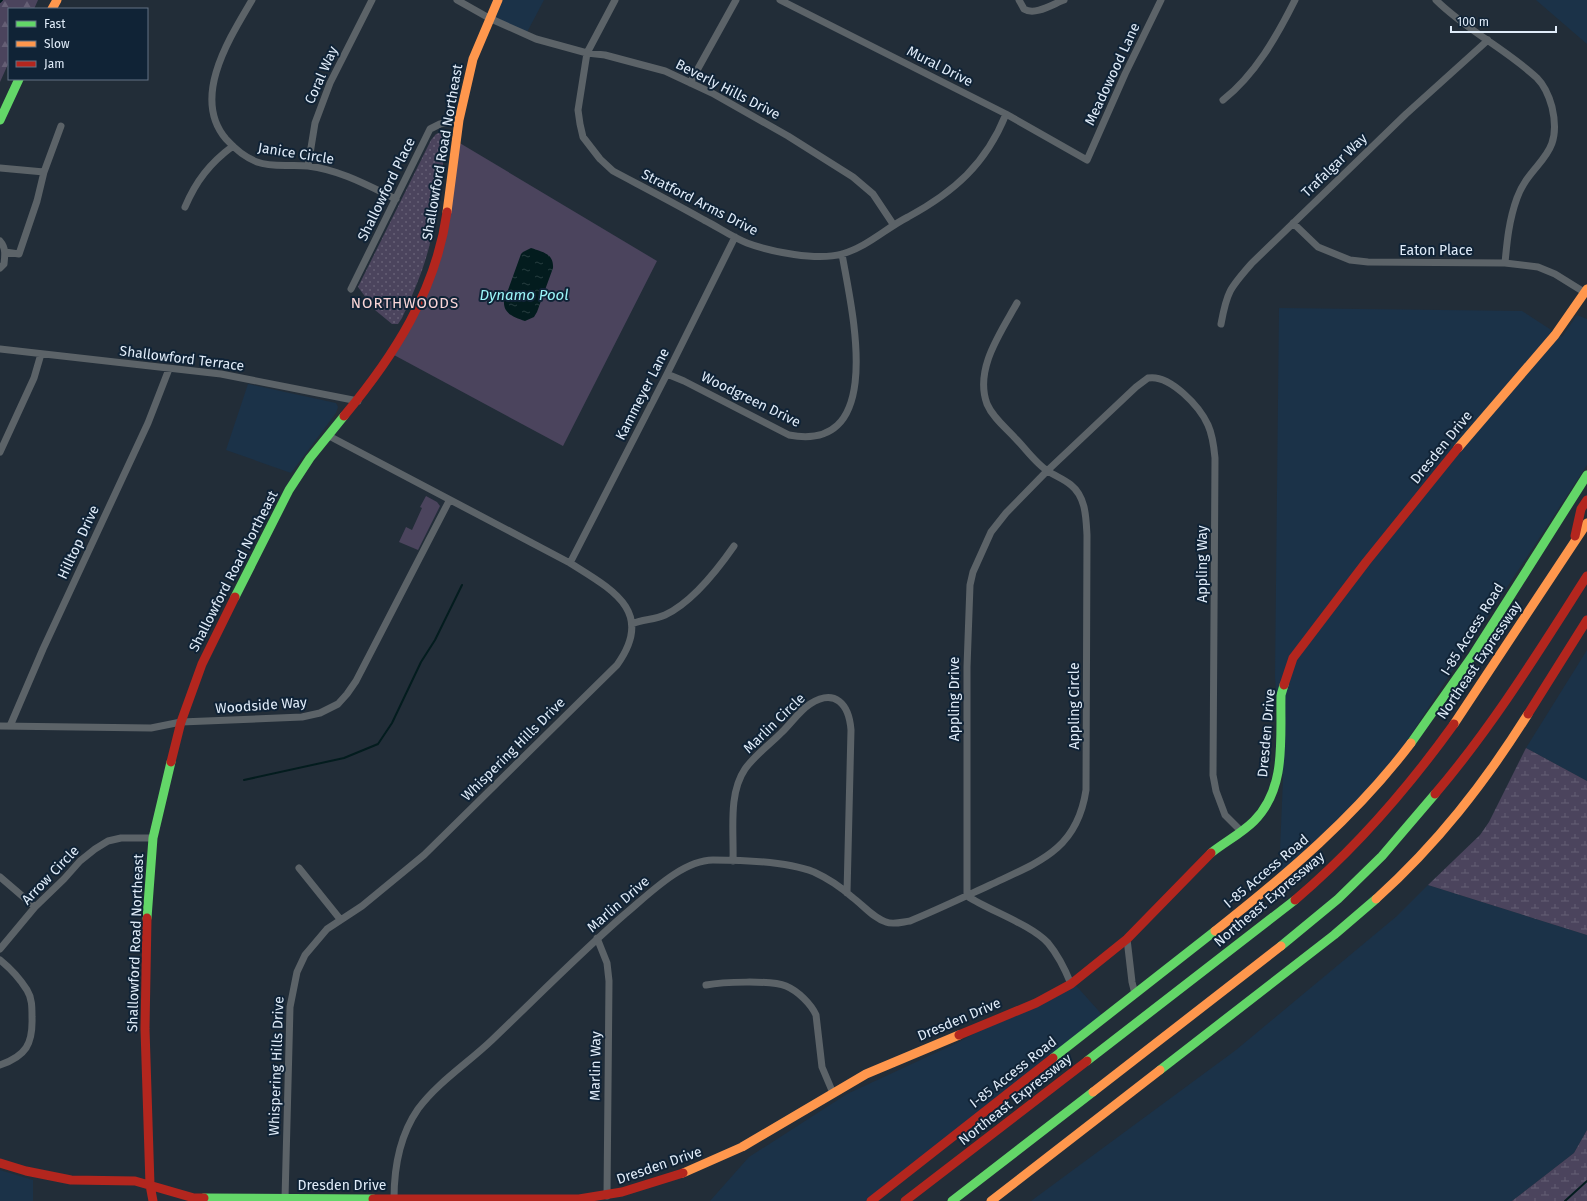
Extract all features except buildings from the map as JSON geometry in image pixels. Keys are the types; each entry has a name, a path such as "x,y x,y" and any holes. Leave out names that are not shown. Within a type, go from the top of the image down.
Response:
{"main road":[{"name":"Shallowford Road Northeast","path":"153,1201 150,1185 145,1029 147,904 153,838 181,722 202,664 289,490 310,458 376,379 408,328 426,290 444,232 459,120 473,60 489,18 498,0"},
{"path":"0,119 19,80"},
{"name":"Dresden Drive","path":"0,1163 26,1171 70,1180 135,1181 194,1198 579,1199 608,1196 686,1173 721,1157 742,1147 866,1074 1036,1002 1070,984 1127,939 1212,852 1254,822 1274,792 1279,774 1282,695 1286,675 1293,658 1366,562 1474,428 1555,335 1586,290"},
{"name":"I-85 Access Road","path":"871,1201 1262,895 1302,860 1372,791 1398,760 1450,690 1587,475"},
{"path":"1573,544 1582,509 1587,500"},
{"name":"Northeast Expressway","path":"905,1201 1296,899 1336,862 1376,822 1418,772 1458,719 1587,524"},
{"path":"952,1201 1238,981 1338,899 1382,856 1456,769 1504,705 1587,576"},
{"path":"991,1201 1334,935 1388,889 1424,854 1473,796 1508,746 1587,620"}],"street":[{"name":"Janice Circle","path":"252,0 224,51 215,73 212,111 214,121 219,130 240,154 259,163 308,166 348,175 396,199"},
{"name":"Coral Way","path":"308,166 315,123 327,90 372,0"},
{"name":"Beverly Hills Drive","path":"457,0 489,18 536,39 587,53 605,55 665,71 712,93 788,136 853,177 873,194 893,224"},
{"name":"Stratford Arms Drive","path":"615,0 587,53 580,93 580,124 583,137 600,159 613,171 746,243 775,251 814,256 842,254 867,243 893,224 924,208 968,175 985,156 998,135 1006,114"},
{"path":"690,83 736,0"},
{"name":"Mural Drive","path":"780,0 1006,114 1087,160"},
{"path":"1019,0 1024,10 1029,12 1064,0"},
{"name":"Meadowood Lane","path":"1087,160 1125,74 1161,0"},
{"path":"1223,100 1234,92 1264,55 1295,0"},
{"path":"1436,0 1538,79 1549,93 1555,130 1551,146 1545,158 1526,180 1517,198 1508,228 1505,263"},
{"name":"Trafalgar Way","path":"1221,324 1226,297 1231,287 1252,263 1406,114 1488,40"},
{"name":"Shallowford Place","path":"351,289 430,130 440,124 459,120"},
{"path":"5,252 19,254 37,201 44,172 61,126"},
{"path":"185,207 191,192 214,160 233,146"},
{"path":"0,168 44,172"},
{"name":"Eaton Place","path":"1293,223 1318,247 1350,260 1368,262 1505,263 1538,267 1586,290"},
{"name":"Kammeyer Lane","path":"570,563 735,237"},
{"path":"0,241 3,244 5,252 4,264 0,268"},
{"name":"Woodgreen Drive","path":"667,374 684,381 789,435 804,438 817,436 831,431 843,421 849,412 853,395 856,363 854,329 842,254"},
{"path":"1017,302 990,352 985,373 984,388 987,404 994,416 1047,471"},
{"name":"Shallowford Terrace","path":"0,349 221,374 358,401"},
{"path":"0,452 34,378 40,354"},
{"name":"Hilltop Drive","path":"10,726 43,649 148,423 169,369"},
{"name":"Appling Way","path":"1107,414 1148,378 1162,379 1176,386 1195,406 1208,425 1213,439 1215,458 1214,774 1216,791 1225,814 1240,831"},
{"name":"Appling Drive","path":"967,896 966,667 970,585 981,553 992,532 1006,514 1047,471 1107,414"},
{"name":"Whispering Hills Drive","path":"285,1199 290,1007 292,989 297,972 312,946 327,929 340,919 362,906 424,855 617,664 626,652 632,624 631,615 626,605 617,595 570,563 449,501 329,436"},
{"name":"Appling Circle","path":"967,896 1033,866 1066,839 1083,809 1086,790 1087,715 1087,535 1085,513 1081,497 1072,485 1047,471"},
{"name":"Woodside Way","path":"0,726 151,728 181,722 302,717 320,713 338,704 356,681 449,501"},
{"path":"632,624 666,615 717,570 734,546"},
{"name":"Marlin Circle","path":"733,861 733,803 737,787 745,769 809,704 824,698 834,699 847,708 850,715 851,730 847,893"},
{"name":"Arrow Circle","path":"0,949 35,907 80,861 108,841 121,838 153,838"},
{"name":"Marlin Drive","path":"394,1199 400,1148 410,1123 429,1096 493,1039 560,972 597,938 673,875 691,866 711,860 794,866 815,873 847,893 877,918 887,923 910,921 967,896"},
{"path":"299,868 340,919"},
{"path":"0,877 35,907"},
{"path":"967,896 1030,930 1047,942 1061,961 1070,984"},
{"name":"Marlin Way","path":"597,938 607,963 609,981 608,1196"},
{"path":"1127,939 1132,982 1135,994"},
{"path":"0,960 22,982 28,991 32,1003 32,1026 31,1040 20,1056 0,1065"},
{"path":"706,985 718,982 778,984 795,991 813,1008 816,1015 822,1067 833,1094"}],"shaded area":[{"path":"499,0 544,0 525,36 489,20"},
{"path":"1536,0 1587,0 1587,44"},
{"path":"1279,308 1522,311 1562,337 1577,315 1587,319 1587,465 1374,791 1279,873 1283,779 1275,677"},
{"path":"248,384 336,403 338,407 336,413 291,473 226,450"},
{"path":"1587,650 1587,781 1526,748"},
{"path":"1428,885 1587,935 1587,1130 1574,1153 1512,1201 1031,1201 1236,1050 1397,916"},
{"path":"1071,980 1106,1019 875,1201 710,1201 749,1157 847,1094 957,1043"},
{"path":"0,1170 33,1180 33,1201 0,1201"}],"green space":[{"path":"0,0 38,0 34,8 8,8 8,64 0,82"},
{"path":"442,132 446,137 446,143 433,231 428,253 402,318 398,324 392,324 375,310 358,287 431,140 436,134"},
{"path":"453,139 657,261 563,446 394,355 421,296 445,222"},
{"path":"426,496 437,502 440,506 418,550 399,542 406,527 412,530 422,508 420,507"},
{"path":"1526,748 1587,781 1587,935 1428,885 1480,835 1489,822"},
{"path":"1587,1130 1587,1201 1512,1201 1574,1153"}],"water":[{"name":"Dynamo Pool","path":"531,248 547,254 552,260 553,268 537,312 534,317 525,321 507,312 504,301 521,254"}],"waterway":[{"path":"244,780 344,758 378,744 392,723 421,662 435,640 462,585"},
{"path":"1565,1201 1587,1181"}],"traffic: fast":[{"path":"0,120 19,80"},
{"path":"235,597 289,490 310,458 344,416"},
{"path":"1411,743 1473,655 1587,475"},
{"path":"1211,853 1244,830 1254,821 1265,808 1272,793 1280,762 1281,695 1284,685"},
{"path":"147,918 153,838 171,762"},
{"path":"1281,946 1338,899 1382,856 1435,794"},
{"path":"1160,1070 1334,935 1376,899"},
{"path":"1087,1061 1295,900"},
{"path":"1053,1058 1215,931"},
{"path":"952,1201 1093,1092"},
{"path":"204,1198 373,1199"}],"traffic: slow":[{"path":"53,8 57,0"},
{"path":"447,212 459,120 473,59 498,0"},
{"path":"1458,448 1555,335 1587,289"},
{"path":"1454,724 1587,523"},
{"path":"1376,899 1419,857 1477,789 1528,714"},
{"path":"1215,931 1294,866 1344,820 1390,770 1411,743"},
{"path":"1093,1092 1281,946"},
{"path":"683,1173 742,1147 866,1074 959,1035"},
{"path":"991,1201 1160,1070"}],"traffic: jam":[{"path":"344,416 380,370 410,321 423,295 433,269 447,212"},
{"path":"1284,685 1293,658 1366,562 1458,448"},
{"path":"1575,536 1581,509 1587,500"},
{"path":"1435,794 1496,715 1587,576"},
{"path":"171,762 181,722 202,664 235,597"},
{"path":"1528,714 1587,620"},
{"path":"1295,900 1339,860 1380,817 1454,724"},
{"path":"959,1035 1036,1003 1071,984 1127,939 1211,853"},
{"path":"147,918 145,1029 150,1185 153,1201"},
{"path":"871,1201 1053,1058"},
{"path":"905,1201 1087,1061"},
{"path":"0,1163 26,1171 71,1180 135,1181 194,1198 204,1198"},
{"path":"373,1199 579,1199 622,1192 683,1173"}],"district":[{"name":"NORTHWOODS","path":"405,303"}]}
